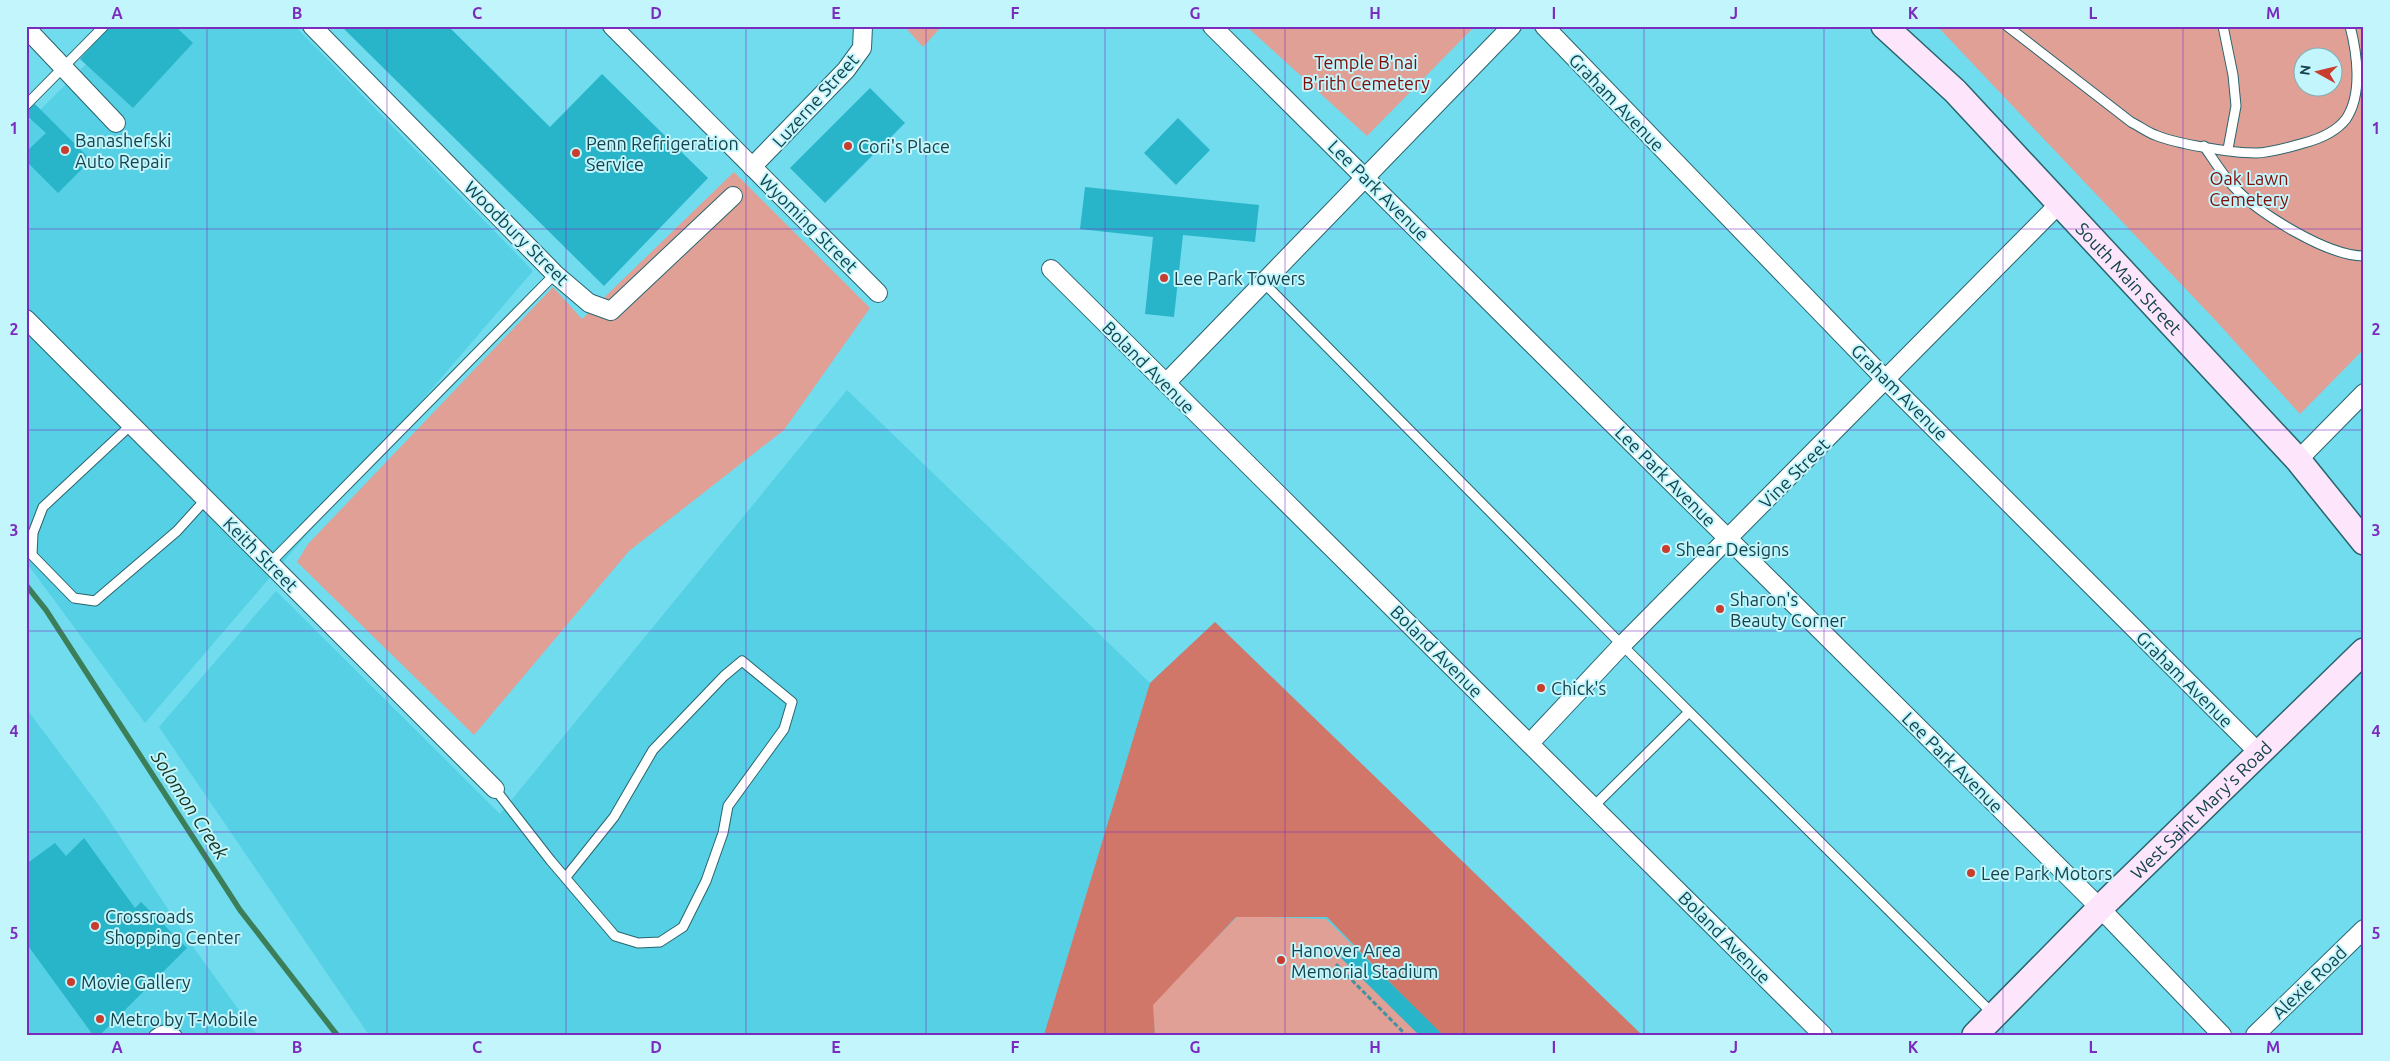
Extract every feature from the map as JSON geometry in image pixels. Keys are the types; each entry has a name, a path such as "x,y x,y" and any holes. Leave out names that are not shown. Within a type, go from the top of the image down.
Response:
{"main road":[{"name":"South Main Street","path":"1884,26 1955,91 2298,460 2364,542"},
{"name":"West Saint Mary's Road","path":"1975,1035 2100,908 2364,651"}],"street":[{"name":"Woodbury Street","path":"312,26 555,274 589,303 611,311 733,196"},
{"name":"Wyoming Street","path":"612,26 878,293"},
{"name":"Luzerne Street","path":"752,167 846,70 862,48 863,26"},
{"name":"Lee Park Avenue","path":"1212,26 2100,908 2222,1035"},
{"path":"1166,383 1512,26"},
{"name":"Graham Avenue","path":"1544,26 1886,380 2260,754"},
{"path":"26,28 116,123"},
{"name":"Vine Street","path":"1530,743 1622,646 1730,539 2059,204"},
{"name":"Boland Avenue","path":"1051,269 1823,1035"},
{"name":"Keith Street","path":"26,319 495,789"},
{"path":"2298,460 2364,393"},
{"name":"Alexie Road","path":"2255,1035 2364,929"}],"lane":[{"path":"26,105 104,26"},
{"path":"2007,26 2132,122 2154,135 2204,146 2256,153 2285,148 2313,140 2333,131 2346,118 2354,98 2356,73 2355,43 2350,26"},
{"path":"2222,26 2233,75 2236,106 2228,149"},
{"path":"2204,146 2233,186 2254,205 2298,234 2326,246 2364,256"},
{"path":"270,563 555,274"},
{"path":"1263,282 1622,646 1994,1015"},
{"path":"132,424 43,507 33,533 32,555 74,598 95,601 177,531 206,499"},
{"path":"495,789 566,878 615,936 638,943 660,942 683,927 706,881 723,833 728,806 784,729 792,702 742,661 724,676 653,750 614,817 566,878"},
{"path":"1594,806 1689,712"},
{"path":"154,1035 163,1029 170,1030 177,1035"}],"path":[{"path":"1336,964 1406,1035"}],"shaded area":[{"path":"124,26 295,26 533,271 145,723 26,562 26,124"},
{"path":"847,390 1150,683 1215,622 1642,1035 369,1035 159,727 276,591 500,814"},
{"path":"1215,622 1642,1035 1441,1035 1327,917 1236,917 1153,1005 1155,1035 1044,1035 1150,683"},
{"path":"26,708 103,811 191,944 257,1035 26,1035"}],"green space":[{"path":"904,26 942,26 923,47"},
{"name":"Temple B'nai B'rith Cemetery","path":"1246,26 1475,26 1367,136"},
{"name":"Oak Lawn Cemetery","path":"1937,26 2364,26 2364,349 2300,414 2217,322"},
{"path":"734,172 870,308 784,430 629,551 474,735 297,562 308,544 553,287 582,319"},
{"name":"Hanover Area Memorial Stadium","path":"1238,916 1326,919 1443,1035 1155,1035 1152,1002"}],"building":[{"path":"110,26 175,26 193,43 133,108 80,59"},
{"name":"Penn Refrigeration Service","path":"341,26 448,26 550,127 602,74 708,178 604,286"},
{"path":"870,88 905,123 825,203 790,168"},
{"path":"35,104 91,160 58,193 26,161 26,152 46,133 26,115 26,111"},
{"path":"1178,118 1210,150 1176,185 1144,153"},
{"name":"Lee Park Towers","path":"1085,187 1259,205 1255,242 1183,235 1174,317 1145,314 1153,237 1080,229"},
{"name":"Crossroads Shopping Center","path":"84,838 135,908 141,902 187,948 100,1035 93,1035 26,943 26,864 55,843 66,856"},
{"path":"1353,946 1443,1035 1419,1035 1341,958"}],"waterway":[{"name":"Solomon Creek","path":"26,585 46,610 240,910 337,1035"}],"place":[{"name":"Cori's Place","path":"848,146"},
{"name":"Banashefski Auto Repair","path":"65,150"},
{"name":"Penn Refrigeration Service","path":"576,153"},
{"name":"Lee Park Towers","path":"1164,278"},
{"name":"Shear Designs","path":"1666,549"},
{"name":"Sharon's Beauty Corner","path":"1720,609"},
{"name":"Chick's","path":"1541,688"},
{"name":"Lee Park Motors","path":"1971,873"},
{"name":"Crossroads Shopping Center","path":"95,926"},
{"name":"Hanover Area Memorial Stadium","path":"1281,960"},
{"name":"Movie Gallery","path":"71,982"},
{"name":"Metro by T-Mobile","path":"100,1019"}]}
